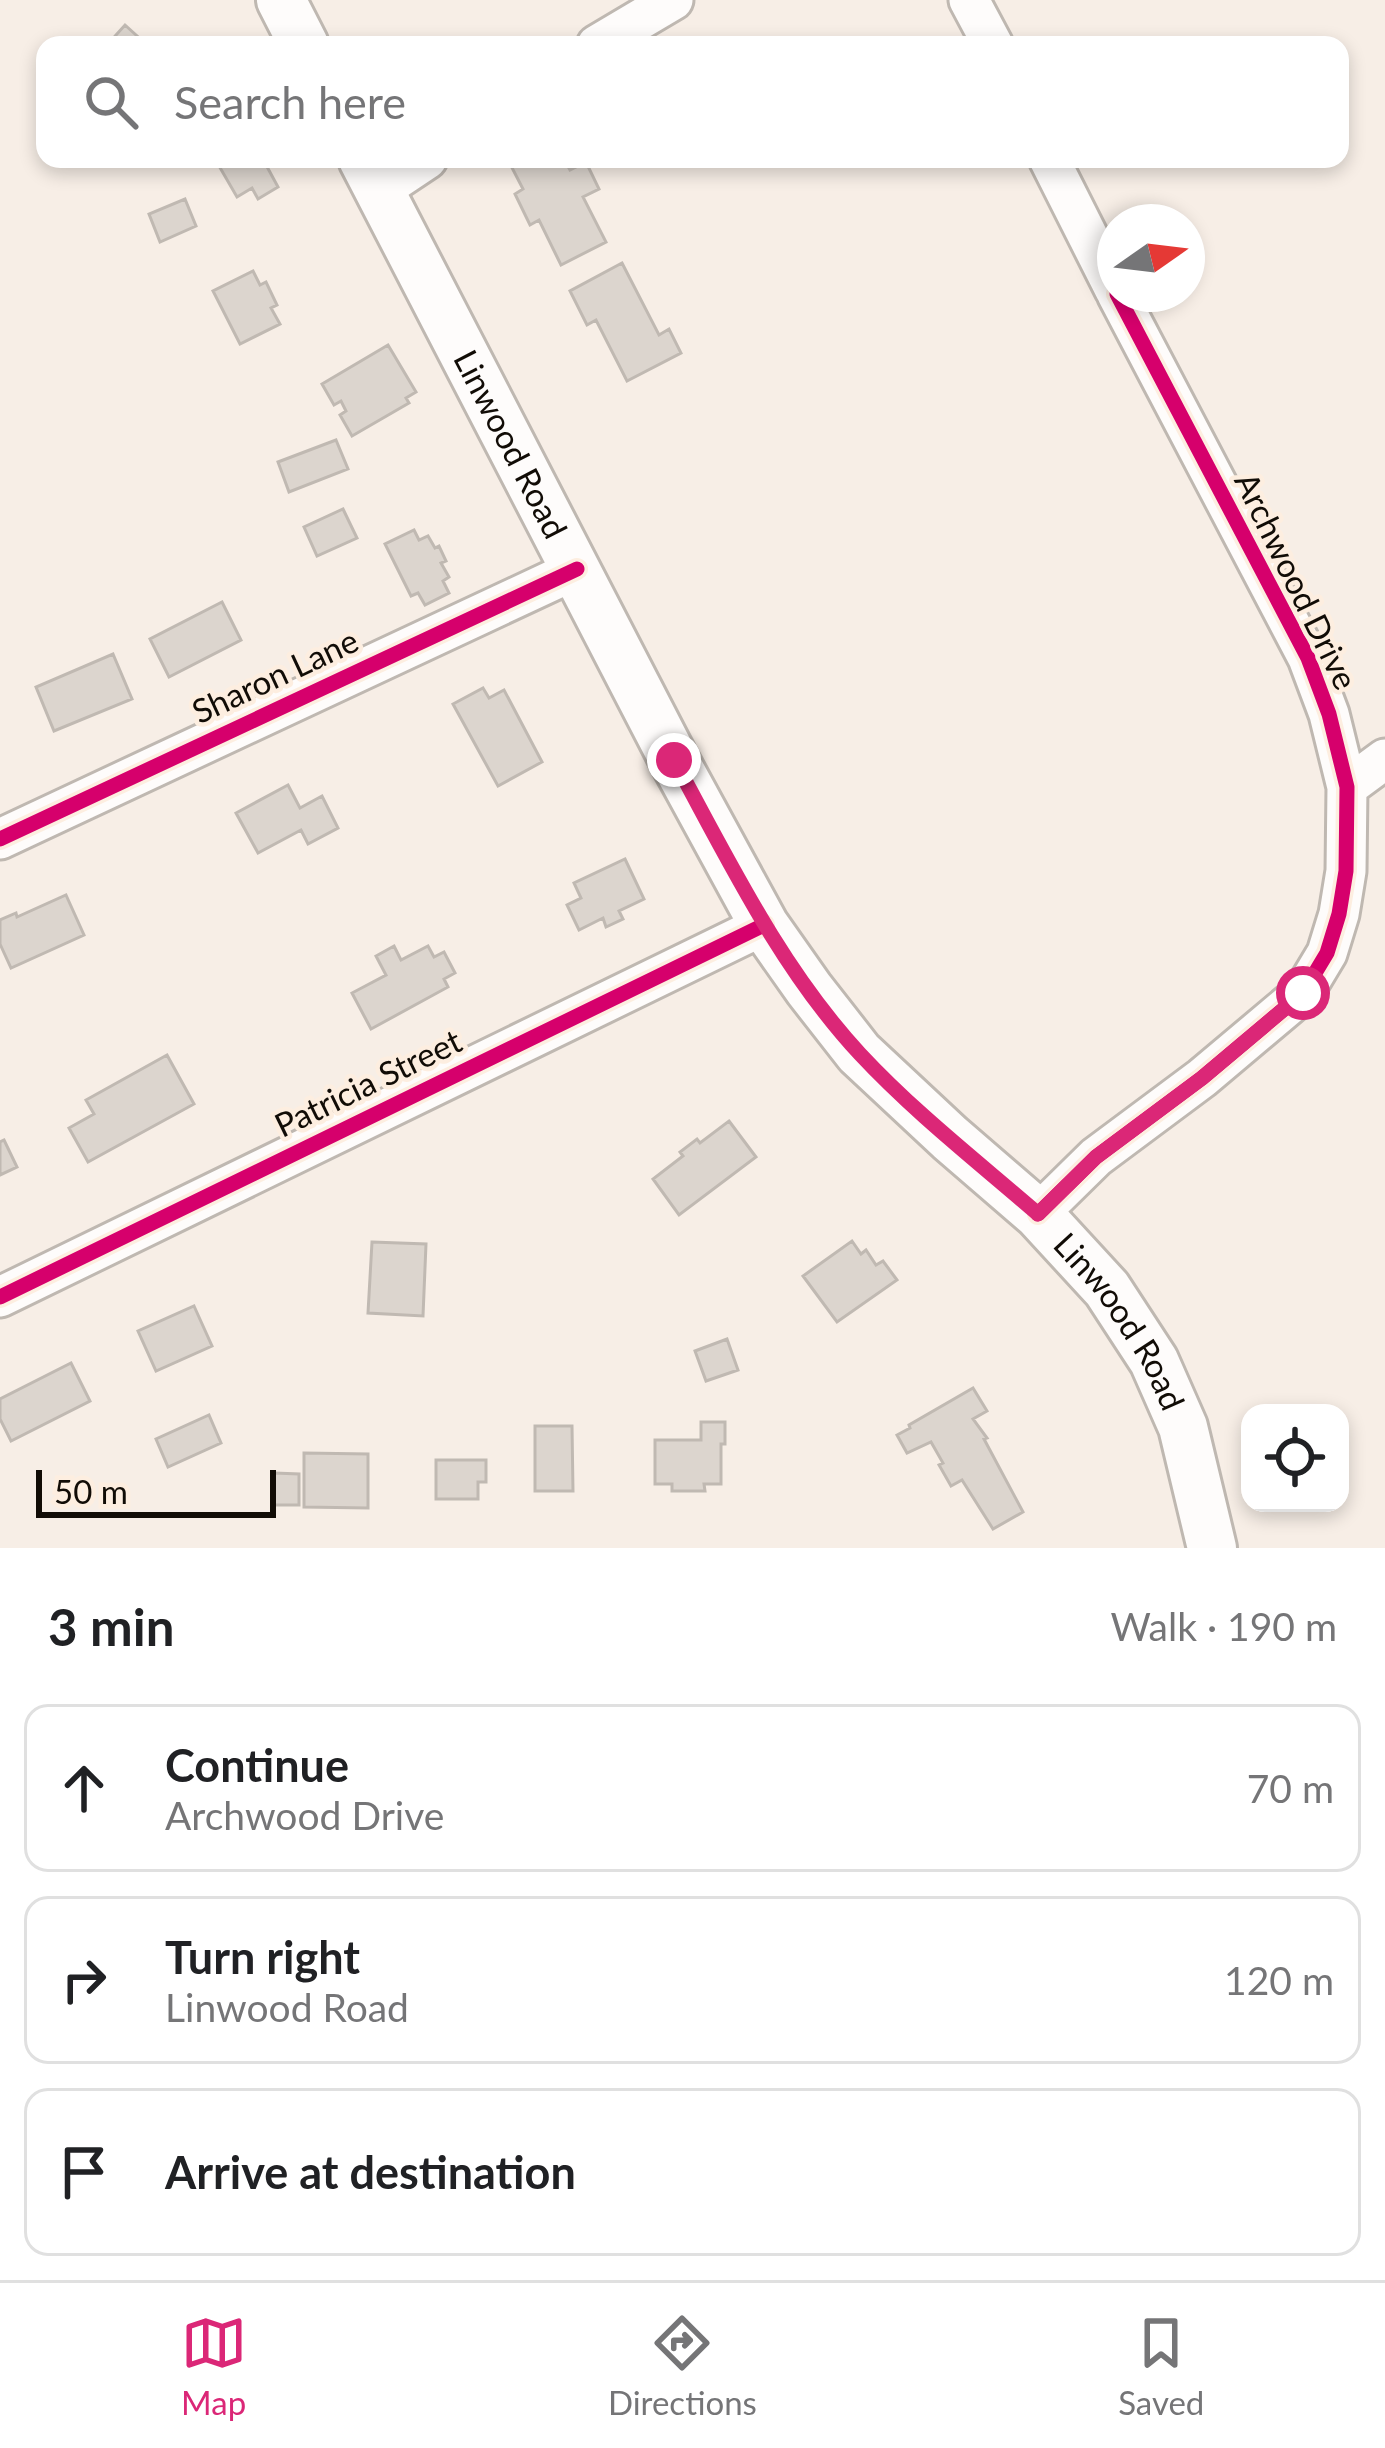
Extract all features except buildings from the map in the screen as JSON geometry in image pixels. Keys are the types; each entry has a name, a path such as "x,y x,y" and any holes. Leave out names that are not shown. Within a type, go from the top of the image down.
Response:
{"main road":[{"path":"280,0 299,36"},
{"name":"Linwood Road","path":"371,175 764,925 859,1053 1038,1214 1107,1289 1154,1361 1183,1427 1212,1548"}],"street":[{"path":"612,36 674,0"},
{"path":"969,0 988,36"},
{"name":"Archwood Drive","path":"1054,168 1097,254"},
{"name":"Archwood Drive","path":"1038,1214 1096,1157 1202,1078 1303,993 1327,953 1346,871 1347,787 1329,714 1308,658 1126,312"},
{"name":"Sharon Lane","path":"0,839 577,569"},
{"path":"1347,787 1385,759"},
{"name":"Patricia Street","path":"0,1297 764,925"}],"cycle path":[{"path":"1038,1214 1096,1157 1202,1078 1303,993 1327,953 1346,871 1347,787 1329,714 1308,658 1126,312"},
{"path":"0,839 577,569"},
{"path":"0,1297 764,925"}],"route":[{"path":"674,760 764,925 859,1053 1038,1214 1096,1157 1202,1078 1303,993"}]}
